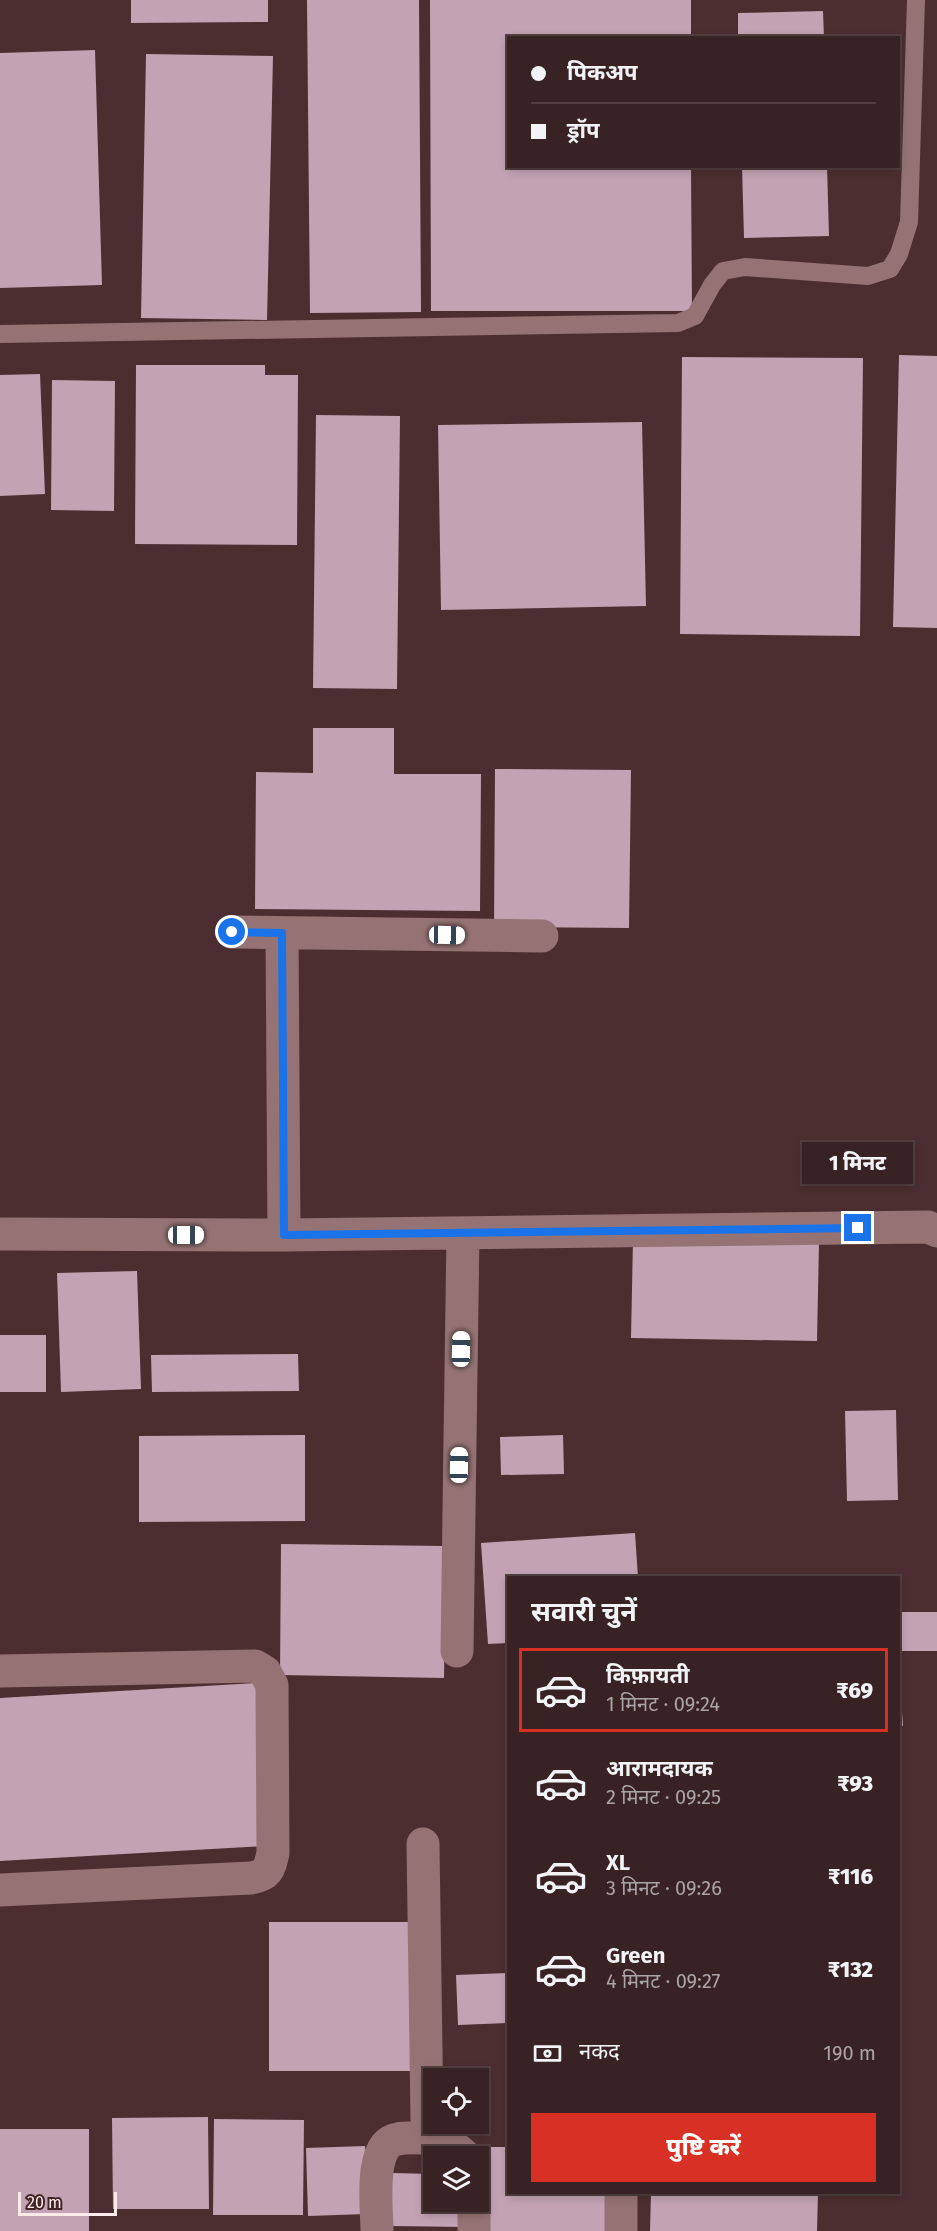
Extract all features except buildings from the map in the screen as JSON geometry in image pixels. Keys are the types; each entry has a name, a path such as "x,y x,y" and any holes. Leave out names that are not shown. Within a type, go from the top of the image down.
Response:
{"street":[{"path":"232,932 542,936"},
{"path":"282,933 284,1235"},
{"path":"0,1234 284,1235 928,1227 937,1231"},
{"path":"457,1651 463,1233"},
{"path":"0,1671 255,1666 265,1672 272,1685 273,1853 269,1869 262,1876 250,1878 0,1890"},
{"path":"423,1844 427,2119 430,2127 453,2146"},
{"path":"377,2231 377,2166 380,2154 386,2145 396,2139 442,2146"},
{"path":"621,2194 621,2231"},
{"path":"474,2212 474,2231"}],"lane":[{"path":"0,334 678,323 695,316 712,285 723,271 745,267 868,276 890,269 899,254 909,222 916,0"}],"route":[{"path":"232,932 282,933 284,1235 858,1228"}]}
